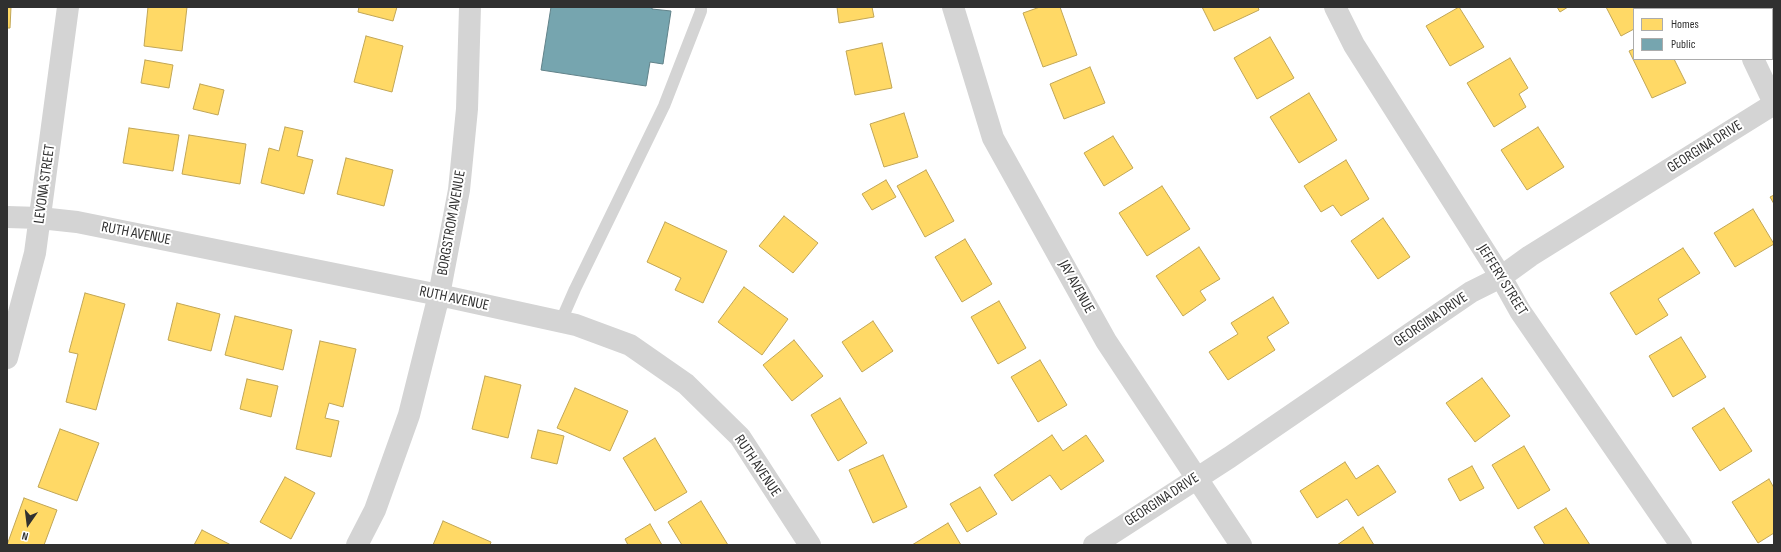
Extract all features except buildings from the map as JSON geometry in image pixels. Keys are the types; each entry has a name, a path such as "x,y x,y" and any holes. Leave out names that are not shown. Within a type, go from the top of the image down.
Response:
{"street":[{"name":"LEVONA STREET","path":"7,358 36,253 68,7"},
{"name":"BORGSTROM AVENUE","path":"357,545 375,510 408,415 439,295 459,190 467,109 470,7"},
{"name":"JAY AVENUE","path":"952,7 993,138 1106,341 1242,545"},
{"name":"JEFFERY STREET","path":"1335,7 1354,45 1501,277 1520,311 1681,545"},
{"path":"1753,60 1774,103"},
{"name":"GEORGINA DRIVE","path":"1094,545 1472,292 1501,277 1530,256 1774,103"},
{"name":"RUTH AVENUE","path":"7,217 40,218 85,224 439,295 561,321 630,345 686,384 740,437 810,545"}],"lane":[{"path":"561,321 664,106 701,11 700,7"}]}
